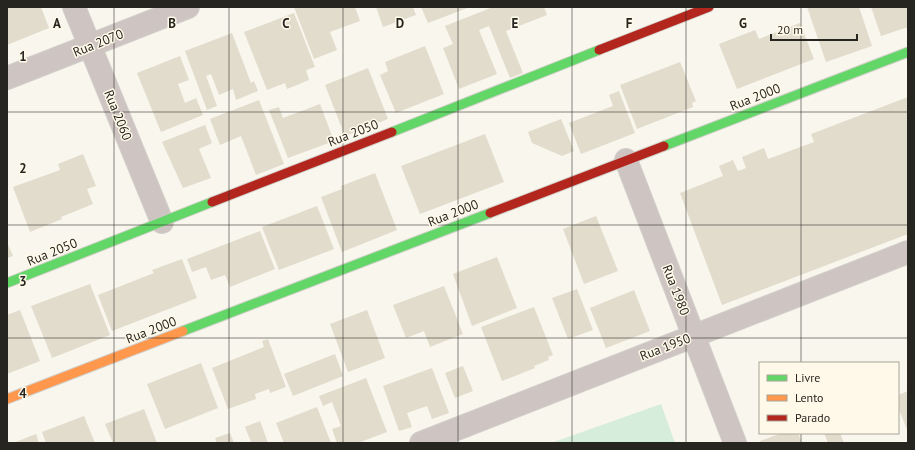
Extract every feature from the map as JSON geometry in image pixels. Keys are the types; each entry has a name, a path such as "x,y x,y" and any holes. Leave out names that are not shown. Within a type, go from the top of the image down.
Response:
{"main road":[{"name":"Rua 2050","path":"7,283 709,7"},
{"name":"Rua 2000","path":"7,399 908,52"}],"street":[{"name":"Rua 2060","path":"74,7 162,222"},
{"name":"Rua 2070","path":"7,78 188,7"},
{"name":"Rua 1980","path":"626,160 735,443"},
{"name":"Rua 1950","path":"421,443 908,252"}],"green space":[{"path":"661,404 675,443 551,443"}],"building":[{"path":"7,7 41,7 49,28 7,45"},
{"path":"294,7 355,7 360,21 330,32 337,50 314,59"},
{"path":"376,7 413,7 416,15 383,27"},
{"path":"421,7 470,7 428,23"},
{"path":"493,7 544,7 547,15 506,31 523,73 510,78 489,26 479,30 497,74 459,89 443,48 453,44 445,26"},
{"path":"807,7 859,7 872,46 826,62"},
{"path":"871,7 908,7 908,27 881,36"},
{"path":"294,13 315,67 306,70 309,80 287,89 285,83 267,90 244,32"},
{"path":"800,23 814,59 737,89 719,44 755,30 759,39"},
{"path":"232,33 251,83 254,81 258,91 236,100 233,89 219,95 211,74 206,76 217,106 207,110 185,51"},
{"path":"425,46 444,94 396,113 380,75 388,71 385,62"},
{"path":"180,56 189,80 178,84 185,103 196,98 203,115 161,132 137,73"},
{"path":"680,62 696,101 692,103 693,107 637,129 620,85"},
{"path":"368,68 388,119 345,136 325,85"},
{"path":"619,91 635,133 581,154 569,123 613,106 609,95"},
{"path":"908,97 908,234 722,305 680,193 723,176 719,166 733,160 738,171 746,168 742,157 764,148 768,159 814,142 811,134"},
{"path":"259,100 284,164 256,175 241,136 220,145 210,119"},
{"path":"320,104 334,141 288,158 269,110 279,107 283,118"},
{"path":"561,119 574,151 562,156 532,143 528,132"},
{"path":"205,125 212,143 199,149 211,178 183,188 162,142"},
{"path":"485,134 504,182 420,214 401,166"},
{"path":"83,154 96,186 87,189 93,204 30,232 13,187 60,170 58,164"},
{"path":"375,173 397,230 342,252 321,197 342,189 341,186"},
{"path":"317,206 334,249 279,270 262,227"},
{"path":"596,216 618,271 584,284 563,229"},
{"path":"260,231 275,269 230,287 225,275 211,280 206,267 192,272 187,259"},
{"path":"7,242 13,256 7,258"},
{"path":"497,257 517,308 472,326 453,274"},
{"path":"182,259 197,298 112,331 98,295 154,273 152,270"},
{"path":"90,284 110,335 52,358 31,306"},
{"path":"444,286 463,334 430,347 424,331 406,338 393,305"},
{"path":"577,289 593,330 568,339 552,298"},
{"path":"634,290 650,331 606,348 590,308"},
{"path":"534,307 553,355 548,357 549,360 534,366 535,368 502,381 481,327"},
{"path":"20,310 40,361 7,374 7,315"},
{"path":"367,310 385,358 348,372 330,324"},
{"path":"268,339 286,387 270,393 269,389 255,394 256,399 228,409 212,368 264,347 262,341"},
{"path":"335,354 343,376 293,396 284,374"},
{"path":"201,363 218,408 165,429 147,384"},
{"path":"463,366 473,391 455,398 445,373"},
{"path":"432,368 449,413 432,419 427,406 407,413 412,427 399,431 383,386"},
{"path":"366,378 387,432 358,443 337,443 332,429 341,426 332,402 323,406 319,396"},
{"path":"908,391 908,432 899,410 899,395"},
{"path":"317,407 331,443 284,443 276,423"},
{"path":"144,409 157,443 113,443 105,424"},
{"path":"84,416 95,443 46,443 42,432"},
{"path":"260,421 268,443 248,443 251,442 245,427"},
{"path":"230,433 234,443 217,443 215,438"},
{"path":"36,434 39,443 13,443"},
{"path":"779,434 798,434 802,443 761,443 760,441"},
{"path":"824,434 840,434 844,443 828,443"}],"traffic: fast":[{"path":"392,132 599,50"},
{"path":"664,146 908,52"},
{"path":"7,283 212,202"},
{"path":"183,331 490,213"}],"traffic: slow":[{"path":"7,399 183,331"}],"traffic: jam":[{"path":"599,50 709,7"},
{"path":"212,202 392,132"},
{"path":"490,213 664,146"}]}
